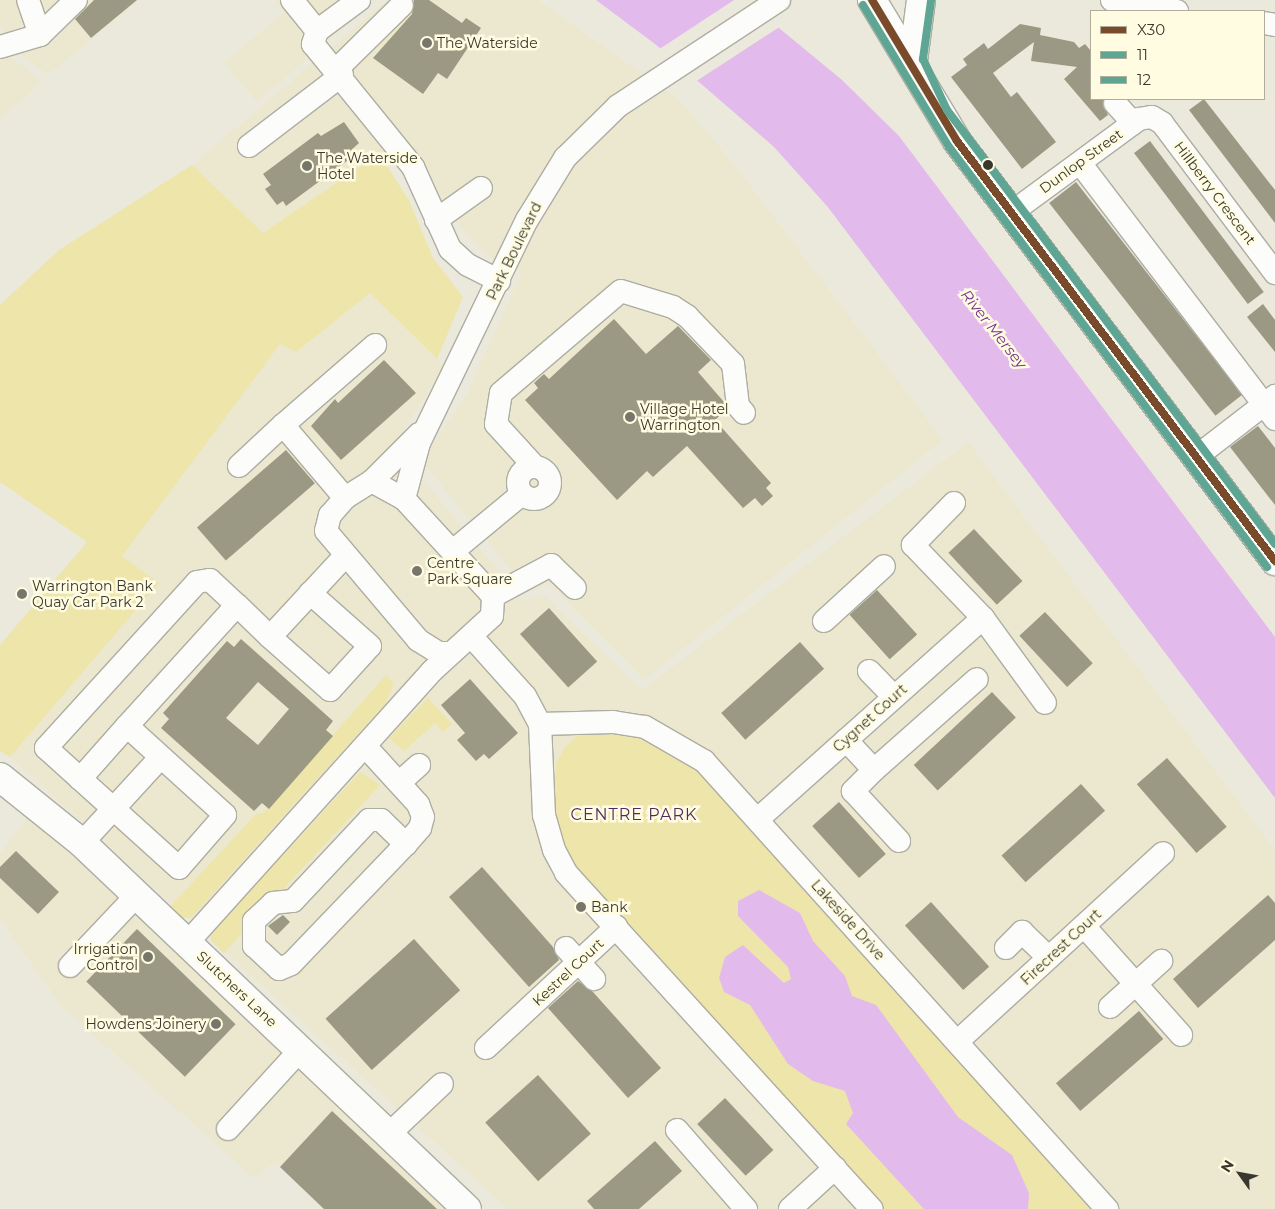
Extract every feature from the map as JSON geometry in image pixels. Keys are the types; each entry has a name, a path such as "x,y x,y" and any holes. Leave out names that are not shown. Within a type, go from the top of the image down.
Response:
{"highway":[{"path":"872,0 912,61 938,114 1275,561"},
{"path":"912,61 921,0"},
{"name":"Slutchers Lane","path":"0,777 82,843 301,1049 388,1135 467,1209"}],"street":[{"path":"28,0 40,35"},
{"path":"0,46 40,35 76,0"},
{"path":"292,0 317,31"},
{"path":"359,0 317,31 313,44 335,67 413,167 436,220 454,254 499,281"},
{"name":"Park Boulevard","path":"404,499 412,461 429,424 527,220 566,158 618,106 661,75 779,0"},
{"path":"1112,0 1171,10"},
{"path":"249,146 402,5"},
{"name":"Hillberry Crescent","path":"1115,102 1142,120 1162,123 1275,273"},
{"name":"Dunlop Street","path":"1011,212 1142,120"},
{"path":"1080,162 1271,406 1196,457"},
{"path":"436,220 480,188"},
{"path":"453,551 522,494 536,499 548,490 548,476 535,467 496,424 501,393 621,291 673,307 687,316 733,364 738,406 744,413"},
{"path":"239,466 283,424 375,345"},
{"path":"283,424 345,498"},
{"name":"Park Boulevard","path":"372,481 429,424"},
{"path":"188,942 403,704 451,653 492,616 493,596 453,551 404,499 372,481 345,498 330,514 326,531 344,557 418,640 439,653 451,653"},
{"path":"954,503 912,544 983,618 1045,703"},
{"path":"270,637 344,557"},
{"path":"493,596 551,565 575,588"},
{"path":"824,621 884,566"},
{"path":"127,726 225,816 179,868 46,748 197,582 210,580 330,690 370,646 310,593"},
{"path":"80,779 237,605"},
{"name":"Cygnet Court","path":"758,819 983,618"},
{"path":"472,636 525,696 540,724 544,815 554,850 566,873 872,1209"},
{"path":"403,704 419,666 418,640"},
{"path":"868,671 894,697"},
{"path":"899,841 853,791 874,770 977,679"},
{"name":"Lakeside Drive","path":"540,724 613,722 660,733 704,761 958,1041 1107,1209"},
{"path":"846,740 874,770"},
{"path":"365,746 399,783 423,817 420,828 406,844 291,964 279,969 254,946 254,921 273,902 293,901 369,820 381,820 406,844"},
{"path":"82,843 160,758"},
{"path":"399,783 419,765"},
{"name":"Firecrest Court","path":"958,1041 1163,853"},
{"path":"70,966 137,895"},
{"path":"1006,948 1028,926 1048,958"},
{"path":"1084,926 1181,1035"},
{"name":"Kestrel Court","path":"486,1048 520,1015 572,955 616,927"},
{"path":"572,955 594,979"},
{"path":"1110,1007 1161,961"},
{"path":"228,1129 301,1049"},
{"path":"388,1135 442,1084"},
{"path":"677,1130 746,1209"},
{"path":"790,1209 835,1168"}],"shaded area":[{"path":"0,0 139,0 48,75 14,49 0,25"},
{"path":"276,0 375,0 257,102 224,63 284,12"},
{"path":"387,0 538,0 678,99 730,159 943,440 644,680 550,584 528,592 421,460 466,396 522,272 487,255 446,211 399,141 263,233 192,165"},
{"path":"0,40 8,54 41,82 0,120"},
{"path":"379,154 409,200 433,258 463,297 437,359 370,293 296,352 280,344 122,556 159,583 10,757 0,751 0,645 87,542 0,482 0,305 59,250 192,165 263,233"},
{"name":"CENTRE PARK","path":"370,293 444,367 394,445 524,601 544,595 642,690 968,442 1275,850 1275,1209 508,1209 10,757 159,583 122,556 280,343 296,352"},
{"path":"386,675 394,684 385,704 192,917 177,919 167,910 255,815 265,812"},
{"path":"428,698 452,724 443,732 435,723 404,751 389,738"},
{"path":"625,734 656,742 700,771 1094,1209 882,1209 582,877 560,841 554,812 556,764 565,747 578,735"},
{"path":"360,772 380,785 224,953 211,941 211,933"},
{"path":"30,815 325,1087 451,1209 323,1209 275,1162 254,1178 62,1007 0,919 0,853"}],"water":[{"name":"River Mersey","path":"596,0 745,0 842,80 899,136 1275,637 1275,798 827,206 774,147 655,44"},
{"path":"759,890 800,913 813,941 845,976 852,996 876,1005 958,1117 1012,1155 1029,1193 1028,1209 924,1209 846,1124 853,1113 845,1091 813,1081 788,1064 750,1005 724,992 719,978 725,957 743,945 784,983 791,979 788,967 738,916 738,901"}],"pier":[{"path":"734,0 749,0 781,26 695,82 658,50"}],"building":[{"path":"94,0 137,0 91,38 75,19"},
{"name":"The Waterside","path":"414,0 429,0 462,23 466,18 481,28 447,79 438,73 423,94 373,58 412,14"},
{"path":"1020,24 1041,28 1040,35 1074,42 1079,48 1085,44 1090,50 1090,100 1103,100 1108,115 1100,121 1064,79 1077,67 1031,61 1034,42 993,73 1011,97 1017,92 1056,142 1022,169 951,77 967,65 963,59 984,43 988,49"},
{"path":"1205,100 1275,190 1275,223 1189,110"},
{"name":"The Waterside Hotel","path":"344,122 359,143 348,153 351,158 286,206 283,201 277,205 265,189 271,185 263,174 318,133 321,136"},
{"path":"1150,141 1264,292 1248,304 1134,153"},
{"path":"1076,182 1242,395 1215,416 1049,203"},
{"path":"1263,304 1275,320 1275,352 1247,317"},
{"name":"Village Hotel Warrington","path":"614,319 646,354 678,326 711,360 698,372 724,402 726,410 715,420 771,483 766,488 773,496 762,506 755,498 743,508 687,446 653,477 647,471 617,500 525,400 538,388 534,383 544,374 549,379"},
{"path":"384,360 416,393 341,460 311,426 335,399 338,403"},
{"path":"1258,426 1275,448 1275,505 1230,447"},
{"path":"286,450 315,483 226,561 197,527"},
{"path":"974,529 1022,581 997,605 948,553"},
{"path":"877,590 917,635 890,659 850,615"},
{"path":"549,608 597,662 568,688 520,634"},
{"path":"1045,612 1093,663 1067,687 1019,636"},
{"path":"241,639 333,721 326,730 333,736 269,809 262,803 254,811 161,728 169,719 163,713 227,641 234,647","holes":["258,682 289,709 258,745 226,718"]},
{"path":"800,642 824,669 745,740 721,713"},
{"path":"470,679 518,733 489,759 484,754 476,761 457,740 465,733 441,705"},
{"path":"992,692 1016,718 938,791 914,765"},
{"path":"1167,758 1227,827 1197,853 1137,784"},
{"path":"1081,784 1105,811 1026,882 1001,856"},
{"path":"839,802 886,854 859,878 812,826"},
{"path":"16,851 59,892 38,914 0,878 0,867"},
{"path":"482,867 553,947 559,960 529,987 449,897"},
{"path":"1268,895 1275,903 1275,940 1198,1008 1173,979"},
{"path":"931,902 989,967 963,990 905,925"},
{"path":"283,915 290,922 277,935 268,926"},
{"path":"137,929 236,1024 185,1077 86,982"},
{"path":"414,939 460,990 372,1070 326,1019"},
{"path":"578,981 593,992 661,1068 628,1098 548,1008"},
{"path":"1139,1011 1163,1039 1080,1111 1056,1083"},
{"path":"538,1075 591,1134 538,1181 485,1123"},
{"path":"725,1098 773,1150 746,1176 697,1124"},
{"path":"332,1111 437,1209 324,1209 280,1167"},
{"path":"655,1141 682,1171 639,1209 594,1209 587,1201"}],"transit line":[{"name":"X30","path":"872,0 957,141 1275,561"},
{"name":"12","path":"931,1 923,59 947,110 1275,544"},
{"name":"11","path":"863,5 949,147 1267,567"}],"place":[{"name":"The Waterside","path":"427,43"},
{"name":"The Waterside Hotel","path":"307,166"},
{"name":"Village Hotel Warrington","path":"630,417"},
{"name":"Centre Park Square","path":"417,571"},
{"name":"Warrington Bank Quay Car Park 2","path":"22,594"},
{"name":"Bank","path":"581,907"},
{"name":"Irrigation Control","path":"148,957"},
{"name":"Howdens Joinery","path":"216,1024"}],"district":[{"name":"CENTRE PARK","path":"634,815"}]}
